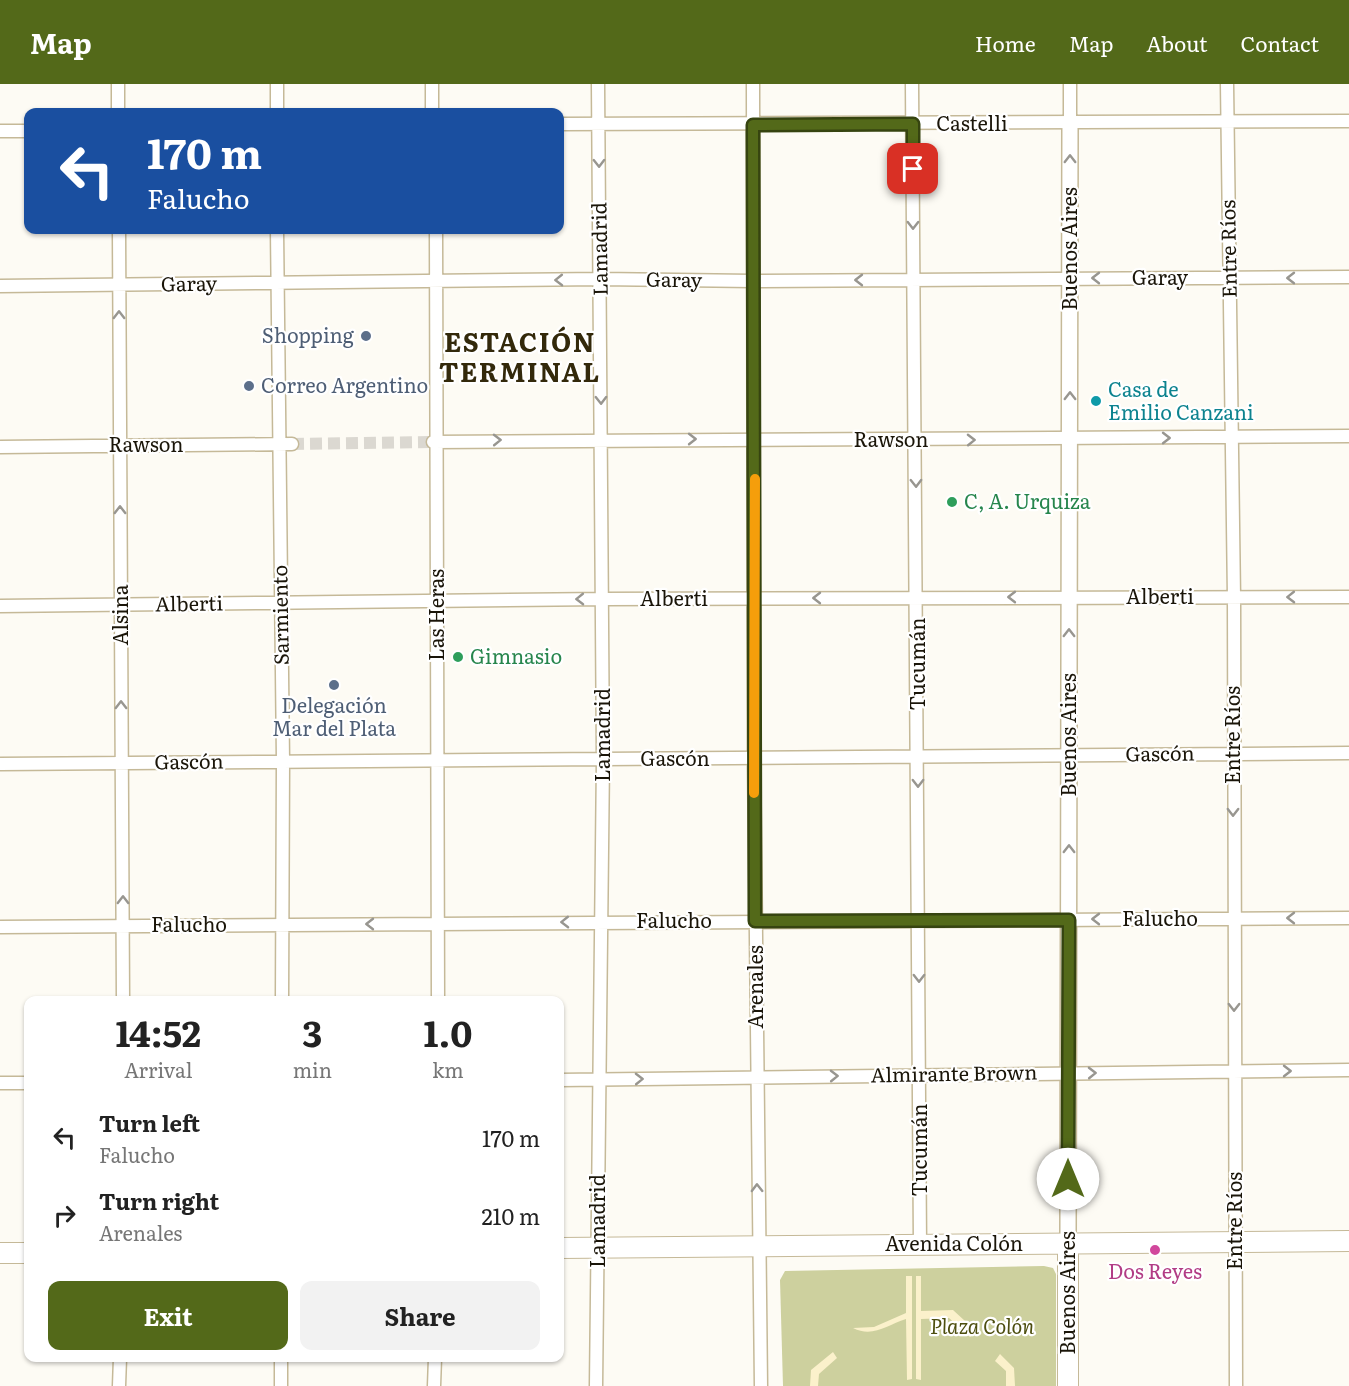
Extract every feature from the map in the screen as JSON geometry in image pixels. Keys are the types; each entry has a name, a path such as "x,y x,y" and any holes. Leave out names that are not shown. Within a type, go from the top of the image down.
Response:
{"main road":[{"name":"Avenida Colón","path":"564,1248 1349,1241"},
{"name":"Buenos Aires","path":"1068,1243 1068,1386"},
{"path":"0,1253 24,1253"}],"street":[{"path":"118,84 118,108"},
{"path":"277,84 277,108"},
{"path":"432,84 432,108"},
{"name":"Lamadrid","path":"596,1386 603,759 598,84"},
{"name":"Arenales","path":"753,84 756,598 754,759 761,1386"},
{"name":"Tucumán","path":"912,84 918,598 920,1245"},
{"name":"Buenos Aires","path":"1068,1243 1070,84"},
{"name":"Entre Ríos","path":"1227,84 1234,598 1236,1386"},
{"name":"Castelli","path":"564,124 753,125 1349,121"},
{"path":"0,131 24,131"},
{"name":"Alsina","path":"119,234 123,996"},
{"name":"Sarmiento","path":"277,234 277,284 286,444 281,602 282,996"},
{"name":"Las Heras","path":"436,234 438,996"},
{"name":"Garay","path":"0,286 600,279 753,281 1349,277"},
{"name":"Rawson","path":"436,442 601,439 915,440 1349,436"},
{"name":"Rawson","path":"0,447 286,444"},
{"name":"Alberti","path":"0,606 603,599 1349,597"},
{"name":"Gascón","path":"0,764 1349,753"},
{"name":"Falucho","path":"0,927 600,921 1349,918"},
{"name":"Almirante Brown","path":"564,1080 1349,1070"},
{"path":"0,1083 24,1083"},
{"path":"119,1386 120,1362"},
{"path":"281,1362 281,1386"},
{"path":"434,1386 435,1362"}],"green space":[{"name":"Plaza Colón","path":"1044,1266 1053,1268 1056,1274 1056,1386 783,1386 780,1280 785,1271"}],"sand":[{"path":"906,1276 912,1276 912,1379 907,1380 906,1319 880,1330 867,1332 853,1328 874,1327 906,1313"},
{"path":"916,1276 921,1276 921,1311 953,1310 977,1332 970,1337 949,1318 921,1319 921,1380 916,1379"},
{"path":"833,1352 837,1358 819,1374 818,1386 810,1386 811,1370"},
{"path":"1000,1354 1014,1368 1015,1386 1006,1386 1006,1371 995,1361"}],"tunnel":[{"path":"292,444 433,442"}],"slow traffic":[{"path":"754,793 755,479"}],"place":[{"name":"Shopping","path":"366,336"},
{"name":"Correo Argentino","path":"249,386"},
{"name":"Casa de Emilio Canzani","path":"1096,401"},
{"name":"C, A. Urquiza","path":"952,502"},
{"name":"Gimnasio","path":"458,657"},
{"name":"Delegación Mar del Plata","path":"334,685"},
{"name":"Dos Reyes","path":"1155,1250"}],"district":[{"name":"ESTACIÓN TERMINAL","path":"520,358"}],"route":[{"path":"913,169 913,124 753,125 756,598 755,921 1069,920 1068,1179"}]}
